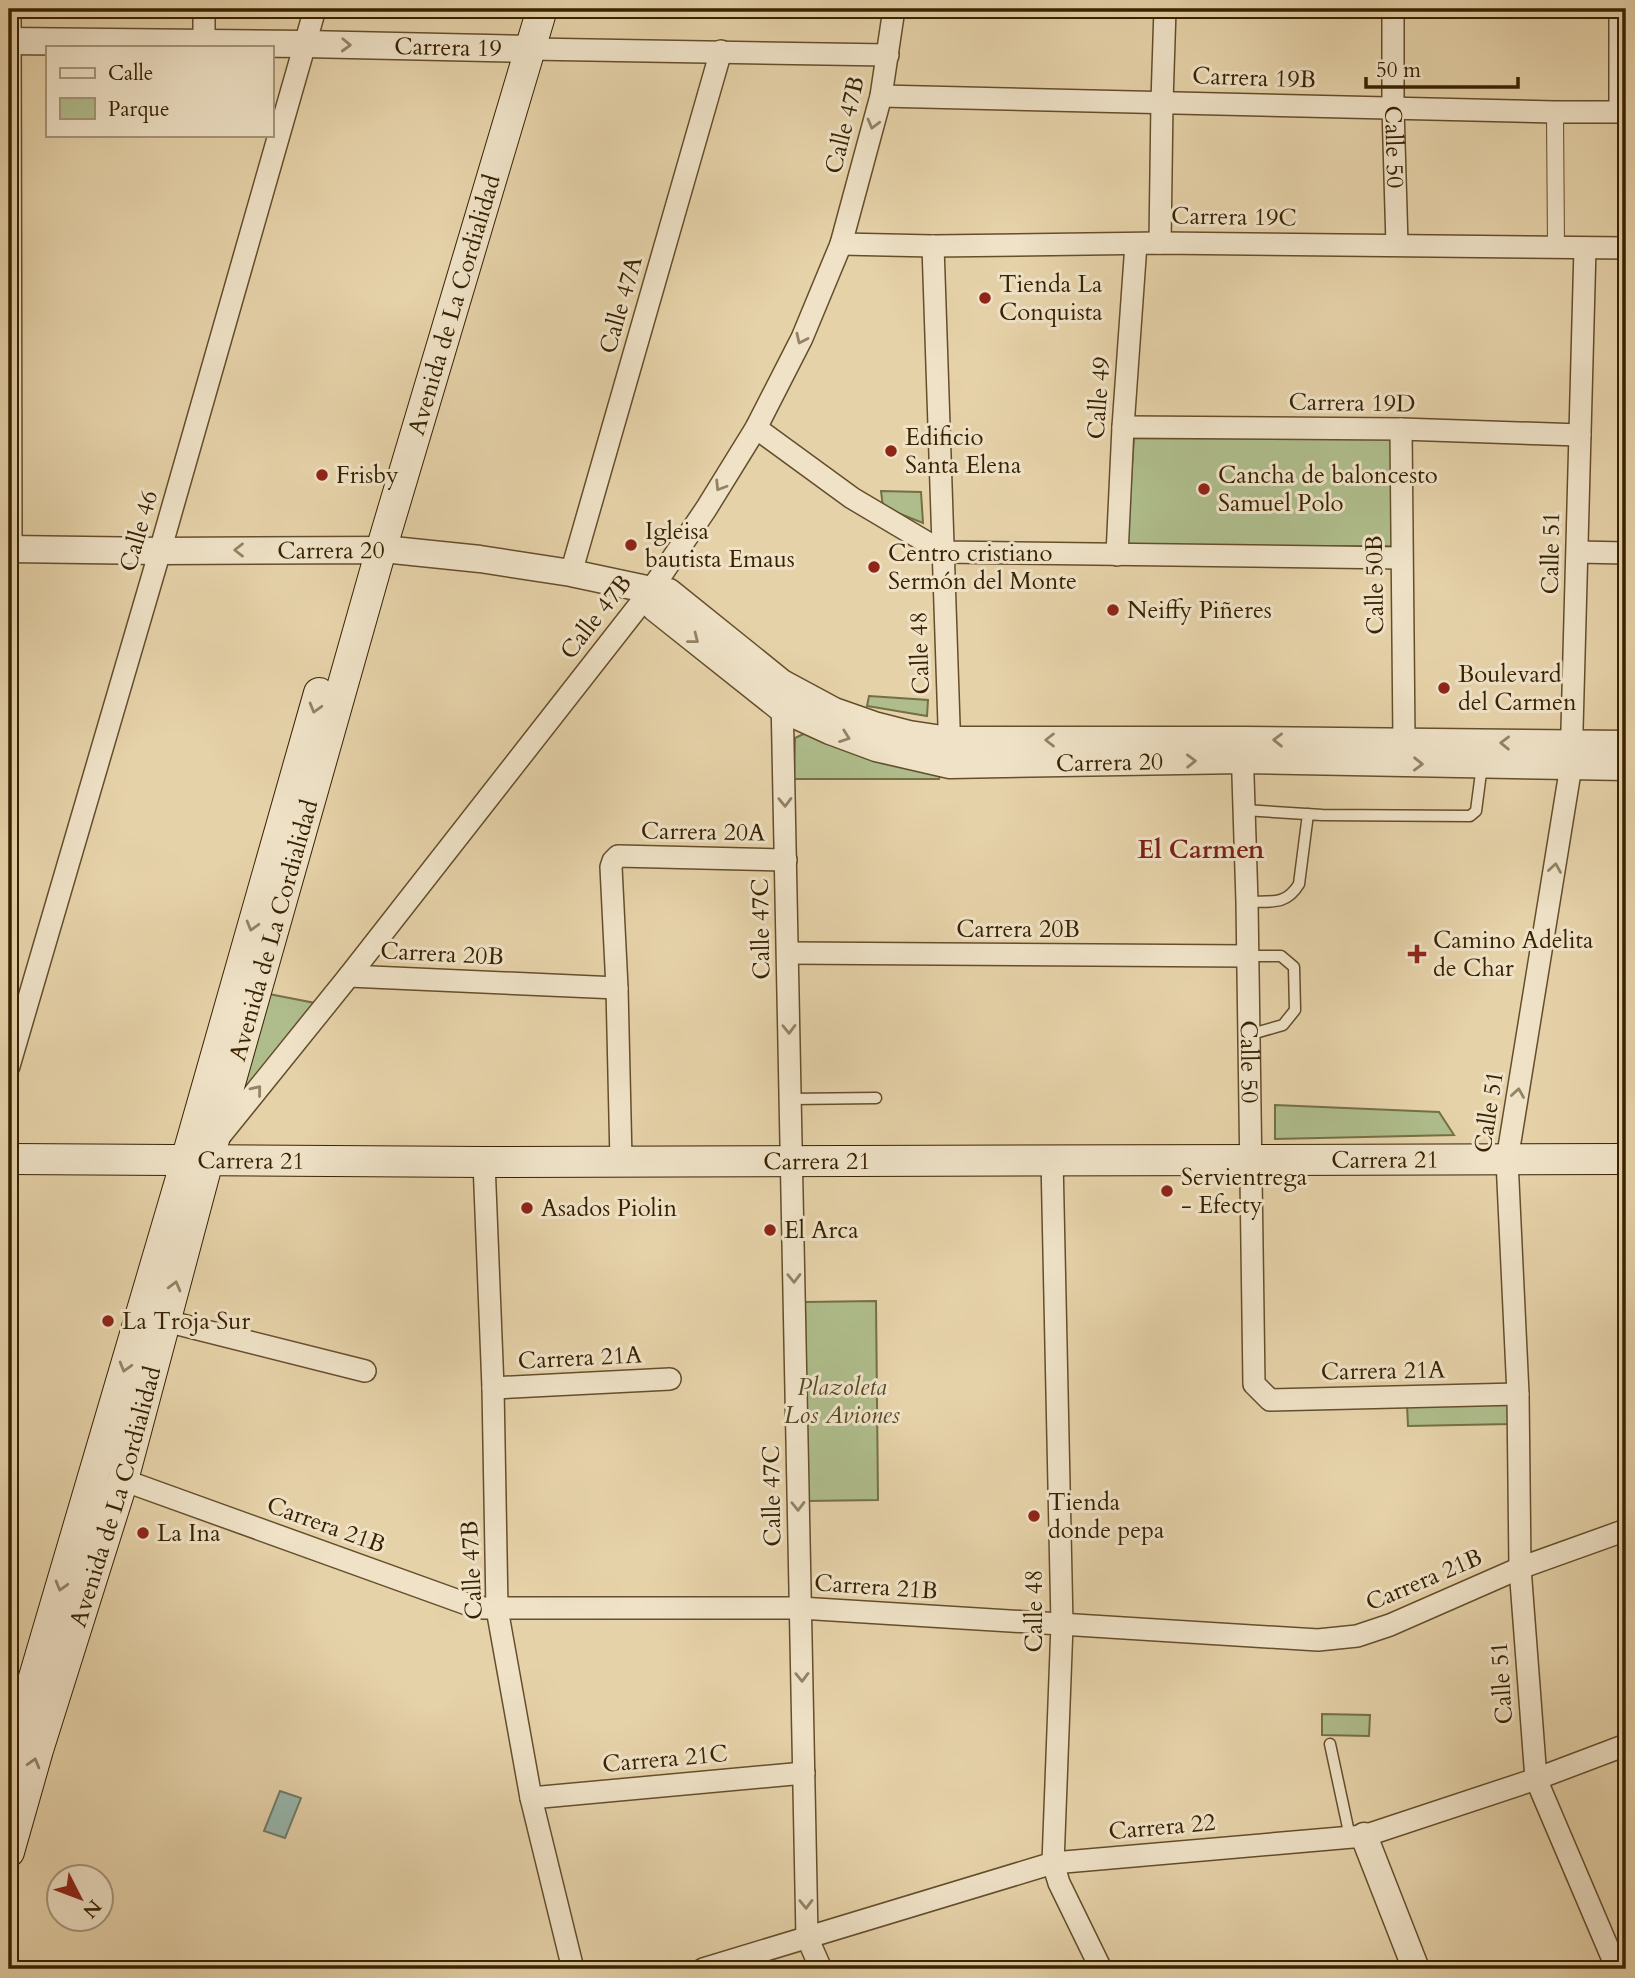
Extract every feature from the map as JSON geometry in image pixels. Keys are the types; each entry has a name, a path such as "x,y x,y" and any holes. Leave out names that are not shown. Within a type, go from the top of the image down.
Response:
{"main road":[{"name":"Avenida de La Cordialidad","path":"522,49 524,9"},
{"name":"Avenida de La Cordialidad","path":"9,1762 202,1155 371,550 522,49 542,9"},
{"name":"Avenida de La Cordialidad","path":"9,1852 38,1750 123,1480 166,1321 202,1155"},
{"name":"Carrera 21","path":"9,1158 202,1155 484,1161 1626,1159"}],"street":[{"path":"10,9 10,549"},
{"path":"204,9 204,44"},
{"name":"Calle 46","path":"9,1066 315,9"},
{"name":"Calle 47B","path":"202,1155 349,975 651,590 706,509 755,428 802,338 841,244 881,96 894,9"},
{"path":"1160,243 1165,9"},
{"name":"Calle 50","path":"1393,9 1397,245"},
{"path":"1620,9 1623,111"},
{"name":"Carrera 19","path":"9,41 888,55"},
{"name":"Calle 47A","path":"571,573 722,51"},
{"name":"Carrera 19B","path":"881,96 1555,112 1623,111"},
{"path":"1555,112 1556,248"},
{"name":"Carrera 19C","path":"841,244 933,246 1160,243 1626,248"},
{"name":"Calle 49","path":"1117,555 1136,244"},
{"name":"Calle 48","path":"933,246 950,752"},
{"name":"Calle 51","path":"1585,248 1572,755 1507,1160 1518,1394 1520,1568 1535,1779 1617,1969"},
{"name":"Carrera 19D","path":"1123,427 1401,429 1580,435"},
{"path":"755,428 852,498 943,552 1401,558"},
{"name":"Calle 50B","path":"1401,429 1404,741"},
{"name":"Carrera 20","path":"10,549 371,550 480,559 669,592 782,696 830,732 876,748 950,752 1242,750 1404,741 1572,755 1626,767"},
{"path":"1578,552 1626,553"},
{"name":"Calle 47C","path":"782,696 807,1937 821,1969"},
{"name":"Carrera 20","path":"1242,750 1482,765 1572,755 1626,744"},
{"name":"Calle 50","path":"1242,750 1255,1384"},
{"name":"Carrera 20A","path":"617,988 611,867 618,856 786,860"},
{"name":"Carrera 20B","path":"788,954 1247,956"},
{"name":"Carrera 20B","path":"349,975 617,988"},
{"path":"617,988 621,1160"},
{"name":"Calle 48","path":"1052,1159 1062,1625 1054,1863 1059,1883 1101,1969"},
{"name":"Calle 47B","path":"484,1161 497,1609 531,1798 573,1969"},
{"path":"166,1321 365,1371"},
{"name":"Carrera 21A","path":"492,1388 670,1379"},
{"name":"Carrera 21A","path":"1255,1384 1270,1400 1518,1394"},
{"name":"Carrera 21B","path":"123,1480 467,1604 497,1609 800,1608 1318,1640 1357,1636 1390,1625 1520,1568 1626,1530"},
{"name":"Carrera 22","path":"703,1969 1054,1863 1357,1836 1535,1779 1626,1745"},
{"name":"Carrera 21C","path":"531,1798 804,1773"},
{"path":"1357,1836 1416,1969"}],"lane":[{"path":"1244,810 1308,814 1470,816 1476,811 1482,765"},
{"path":"1247,902 1282,900 1293,894 1299,884 1308,814"},
{"path":"1247,956 1281,956 1294,967 1295,1010 1283,1025 1248,1035"},
{"path":"790,1099 876,1098"},
{"path":"1330,1744 1357,1836"}],"green space":[{"path":"1134,438 1407,439 1406,546 1126,547"},
{"path":"881,491 921,492 923,523 883,507"},
{"path":"869,696 928,700 927,716 867,706"},
{"path":"812,730 942,770 939,779 794,779 795,738"},
{"path":"269,994 320,1004 242,1091"},
{"path":"1275,1105 1439,1112 1454,1135 1275,1139"},
{"name":"Plazoleta Los Aviones","path":"876,1301 878,1500 807,1501 805,1302"},
{"path":"1510,1402 1511,1424 1408,1426 1407,1405"},
{"path":"1322,1714 1370,1715 1369,1736 1322,1735"}],"water":[{"path":"280,1791 301,1798 285,1838 264,1831"}],"place":[{"name":"Tienda La Conquista","path":"985,298"},
{"name":"Edificio Santa Elena","path":"891,451"},
{"name":"Frisby","path":"322,475"},
{"name":"Cancha de baloncesto Samuel Polo","path":"1204,489"},
{"name":"Igleisa bautista Emaus","path":"631,545"},
{"name":"Centro cristiano Sermón del Monte","path":"874,567"},
{"name":"Neiffy Piñeres","path":"1113,610"},
{"name":"Boulevard del Carmen","path":"1444,688"},
{"name":"Camino Adelita de Char","path":"1417,954"},
{"name":"Servientrega - Efecty","path":"1167,1191"},
{"name":"Asados Piolin","path":"527,1208"},
{"name":"El Arca","path":"770,1230"},
{"name":"La Troja Sur","path":"108,1321"},
{"name":"Tienda donde pepa","path":"1034,1516"},
{"name":"La Ina","path":"143,1533"}],"district":[{"name":"El Carmen","path":"1201,849"}]}
